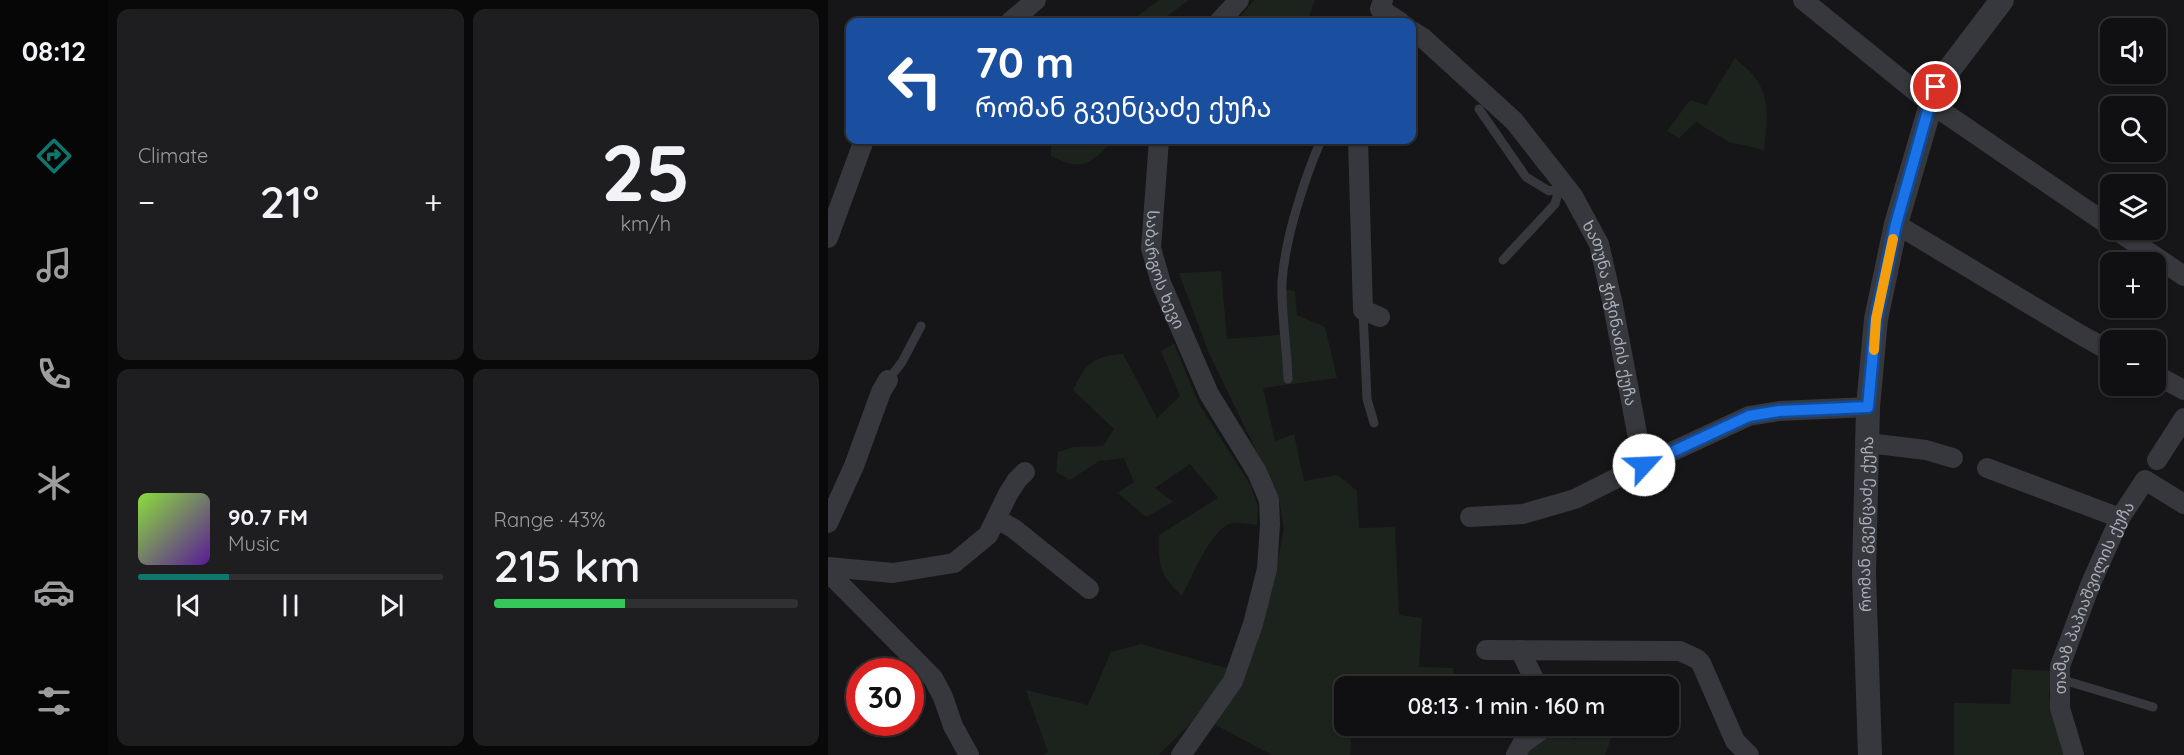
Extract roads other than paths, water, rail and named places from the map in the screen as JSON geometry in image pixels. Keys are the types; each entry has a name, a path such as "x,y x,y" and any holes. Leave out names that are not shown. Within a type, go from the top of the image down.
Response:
{"street":[{"path":"1015,18 1035,0"},
{"path":"1223,18 1239,0"},
{"path":"1803,0 1930,103 2100,219"},
{"name":"რომან გვენცაძე ქუჩა","path":"1870,755 1864,573 1868,407 1876,319 1896,224 1936,87 2002,0"},
{"name":"ხათუნა ჭიჭინაძის ქუჩა","path":"1416,35 1514,122 1563,188 1573,196 1599,244 1644,465"},
{"path":"828,238 863,144"},
{"name":"საბარგოს ხევი","path":"1159,144 1151,248 1161,283 1209,394 1257,472 1269,500 1270,524 1267,569 1253,624 1233,681 1181,755"},
{"path":"1358,144 1371,313"},
{"path":"1896,224 2100,345"},
{"path":"2131,240 2184,276"},
{"path":"828,523 854,466 888,380"},
{"path":"2166,380 2184,390"},
{"path":"1470,517 1523,514 1575,499 1749,416 1779,411 1868,407"},
{"path":"2157,460 2184,418"},
{"path":"1868,443 1926,450 1953,458"},
{"path":"1987,468 2121,519"},
{"path":"828,567 893,573 954,562 988,535 1008,494 1025,472"},
{"name":"თამაზ პაპიაშვილის ქუჩა","path":"2074,755 2060,708 2060,666 2091,583 2121,519 2145,480 2184,504"},
{"path":"996,519 1013,528 1089,589"},
{"path":"828,572 933,678 943,697 953,726 969,755"},
{"path":"1486,650 1680,651 1701,663 1735,741 1749,755"},
{"path":"1520,650 1533,676"},
{"path":"1516,755 1522,744 1533,736"}],"lane":[{"path":"1479,109 1526,177 1549,191 1563,188"},
{"path":"1288,379 1282,283 1287,248 1306,180 1320,144"},
{"path":"1503,260 1555,204 1563,188"},
{"path":"1371,313 1367,399 1374,423"},
{"path":"888,380 921,326"},
{"path":"2060,679 2153,707"}]}
